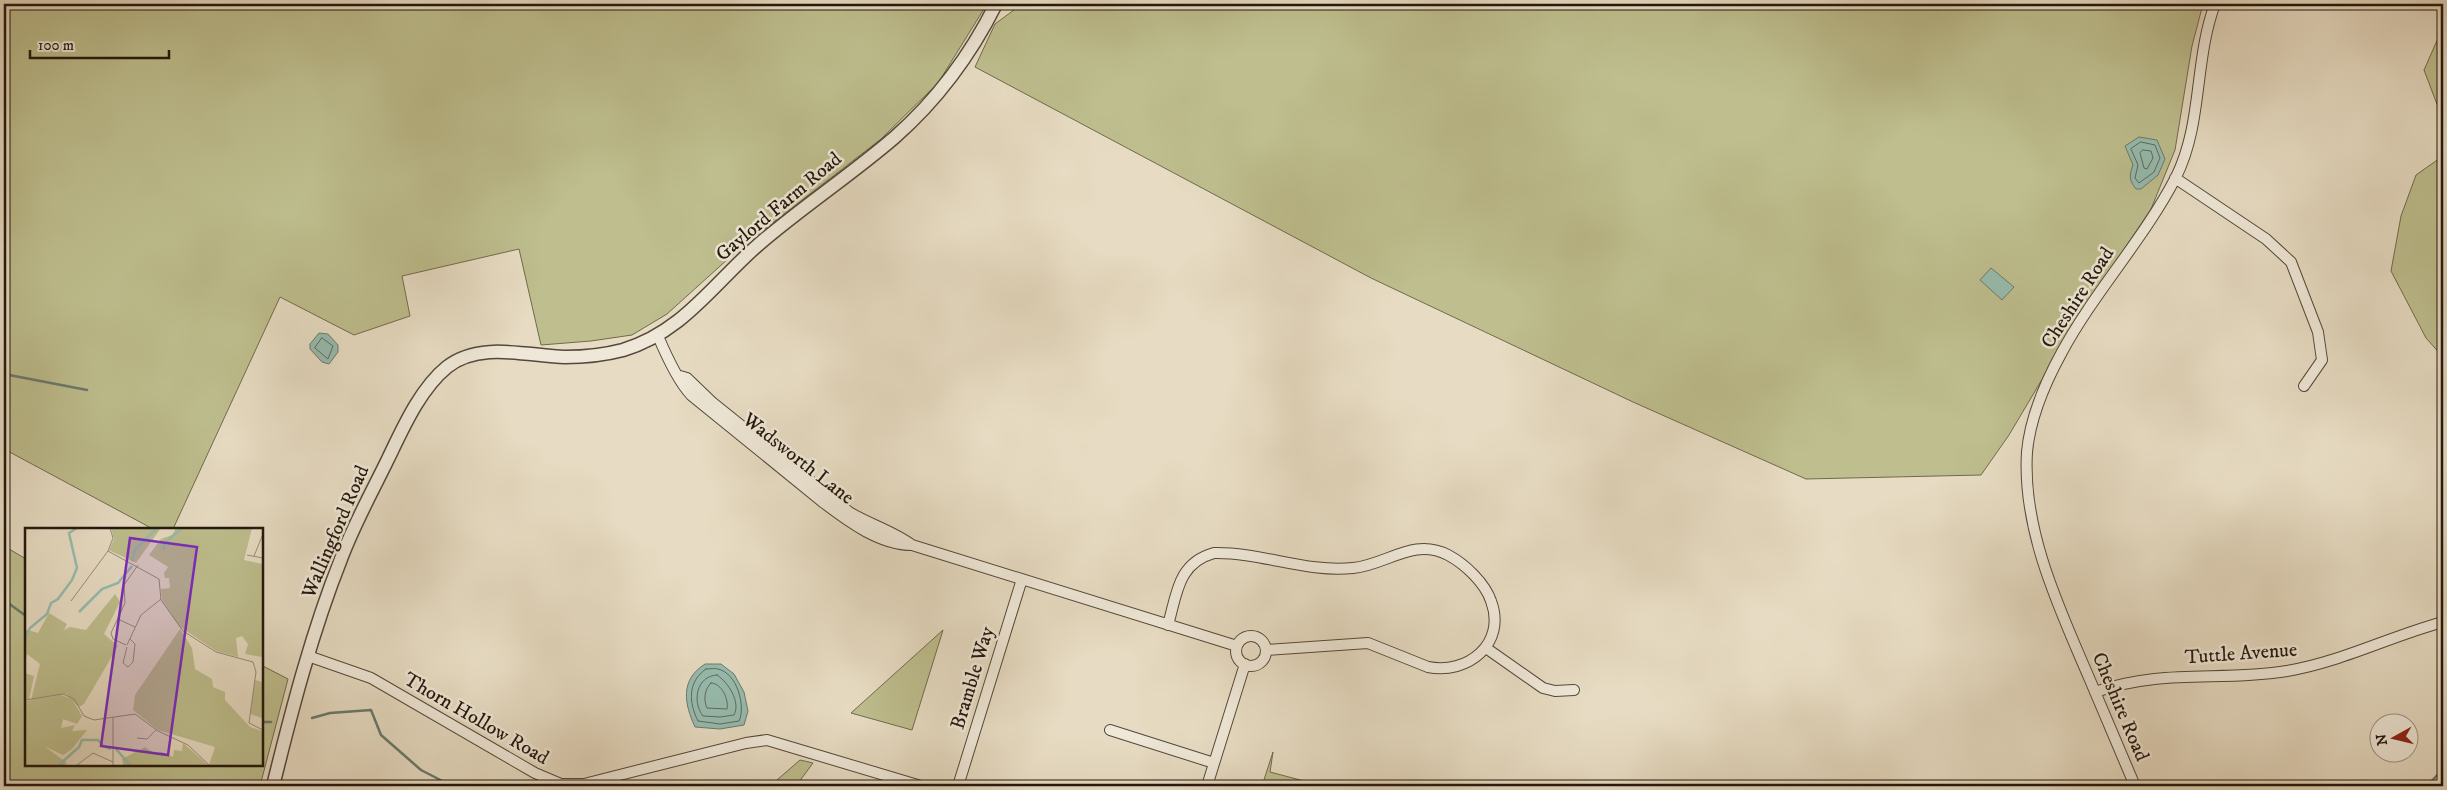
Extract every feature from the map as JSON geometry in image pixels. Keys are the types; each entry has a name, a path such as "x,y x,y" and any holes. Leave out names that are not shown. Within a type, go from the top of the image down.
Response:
{"street":[{"name":"Gaylord Farm Road","path":"506,352 587,357 623,350 658,336 674,326 695,308 743,258 774,231 870,158 914,118 959,66 996,4"},
{"name":"Cheshire Road","path":"2135,786 2061,610 2037,536 2029,492 2029,440 2041,400 2061,354 2175,178 2191,137 2205,37 2215,4"},
{"path":"2175,178 2266,238 2291,262 2318,332 2322,360 2304,386"},
{"name":"Wadsworth Lane","path":"658,336 680,376 682,385 702,404 846,520 870,533 900,545 912,545 1237,646"},
{"name":"Wallingford Road","path":"273,786 292,708 342,556 392,450 418,404 440,373 451,364 473,354 506,352"},
{"path":"1168,625 1186,570 1204,556 1225,553 1335,570 1359,568 1402,552 1426,549 1440,552 1456,560 1487,592 1492,603 1494,614 1491,636 1486,648 1478,656 1459,667 1438,670 1428,668 1368,643 1266,650"},
{"name":"Bramble Way","path":"958,786 1022,579"},
{"name":"Tuttle Avenue","path":"2095,692 2125,682 2150,678 2263,674 2302,668 2443,622"},
{"path":"1255,637 1262,642 1266,650 1260,662 1251,666 1245,664 1237,655 1237,646 1242,639 1255,637"},
{"path":"1486,648 1543,688 1555,691 1574,690"},
{"name":"Thorn Hollow Road","path":"308,656 370,678 548,780 561,784 597,781 746,743 767,740 921,786"},
{"path":"1207,786 1245,664"},
{"path":"1110,730 1214,763"}],"green space":[{"path":"4,4 987,4 938,83 881,139 739,249 667,314 632,335 541,345 519,249 402,276 410,316 354,335 280,297 173,528 151,528 4,449"},
{"path":"1022,4 2203,4 2192,46 2175,150 2151,209 2082,312 2009,435 1981,475 1806,479 1633,402 1371,278 975,67 995,24"},
{"path":"2443,27 2443,120 2424,70"},
{"path":"2443,156 2443,357 2426,338 2391,271 2401,216 2416,175"},
{"path":"4,546 25,558 25,765 262,765 262,666 288,679 260,786 4,786"},
{"path":"943,630 912,730 851,713"},
{"path":"1273,752 1270,772 1323,786 1262,786"},
{"path":"800,760 813,763 796,786 770,786"}],"water":[{"path":"2139,137 2157,140 2165,159 2158,175 2141,189 2136,189 2130,178 2133,165 2125,146"},
{"path":"1991,268 2014,287 2002,300 1980,280"},
{"path":"319,333 328,334 338,345 338,352 329,364 322,362 310,349 310,344"},
{"path":"705,664 721,664 734,674 744,692 748,711 744,725 720,729 695,727 688,709 686,692 691,677"}],"waterway":[{"path":"4,374 87,390"},
{"path":"4,600 25,615"},
{"path":"312,718 330,713 371,710 381,735 421,770 452,786"},
{"path":"262,722 271,722"},
{"path":"2427,786 2443,769"}]}
